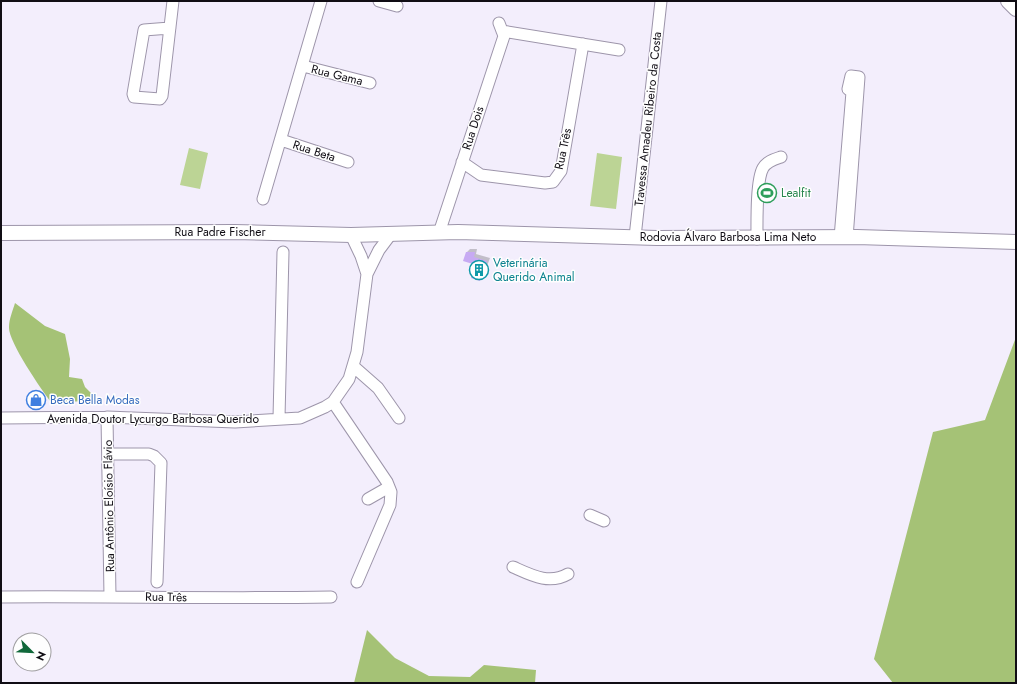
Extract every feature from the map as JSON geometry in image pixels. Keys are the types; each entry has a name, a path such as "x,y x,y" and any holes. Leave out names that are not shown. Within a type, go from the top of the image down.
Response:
{"main road":[{"path":"1008,1 1016,10"},
{"name":"Rua Padre Fischer","path":"1,232 241,232 351,235 439,233"},
{"name":"Rodovia Álvaro Barbosa Lima Neto","path":"439,233 756,239 843,238 1016,242"}],"street":[{"path":"170,28 144,30 133,94 134,97 160,100 161,98 170,28 173,1"},
{"path":"263,199 321,1"},
{"path":"379,1 397,6"},
{"name":"Travessa Amadeu Ribeiro da Costa","path":"635,237 662,1"},
{"name":"Rua Dois","path":"439,233 504,36 501,27 582,44"},
{"path":"582,44 619,50"},
{"name":"Rua Três","path":"462,162 481,175 545,183 553,182 561,171 582,44"},
{"name":"Rua Gama","path":"303,66 370,83"},
{"path":"851,76 859,77 843,238 852,92 848,90 851,76"},
{"name":"Rua Beta","path":"281,140 348,162"},
{"path":"756,239 760,179 763,168 769,162 781,156"},
{"path":"367,274 379,250 391,234"},
{"path":"351,235 361,256 367,274"},
{"path":"279,418 283,252"},
{"name":"Avenida Doutor Lycurgo Barbosa Querido","path":"1,418 107,417 235,422 279,418 300,418 333,402 349,379 357,352 367,274"},
{"path":"353,366 378,388 399,418"},
{"path":"333,402 391,492 390,505 357,582"},
{"name":"Rua Antônio Eloísio Flávio","path":"107,417 110,596"},
{"path":"108,454 148,454 154,456 161,463 157,582"},
{"path":"368,499 389,487"},
{"path":"590,515 604,521"},
{"path":"513,567 538,578 555,579 568,574"},
{"name":"Rua Três","path":"1,597 110,596 225,599 331,597"}],"green space":[{"path":"189,148 208,153 200,189 180,185"},
{"path":"597,153 622,157 616,209 590,206"},
{"path":"15,303 45,326 65,334 70,359 69,377 82,379 85,387 99,401 51,402 26,365 10,334 9,327"},
{"path":"1016,337 1016,683 893,683 874,659 933,432 985,420"},
{"path":"367,630 395,658 429,676 470,677 484,665 536,670 535,683 354,683"}],"building":[{"path":"466,252 475,252 474,257 487,261 480,281 471,278 476,265 463,261"}],"place":[{"name":"Lealfit","path":"767,193"},
{"name":"Veterinária Querido Animal","path":"479,270"},
{"name":"Beca Bella Modas","path":"36,400"}]}
